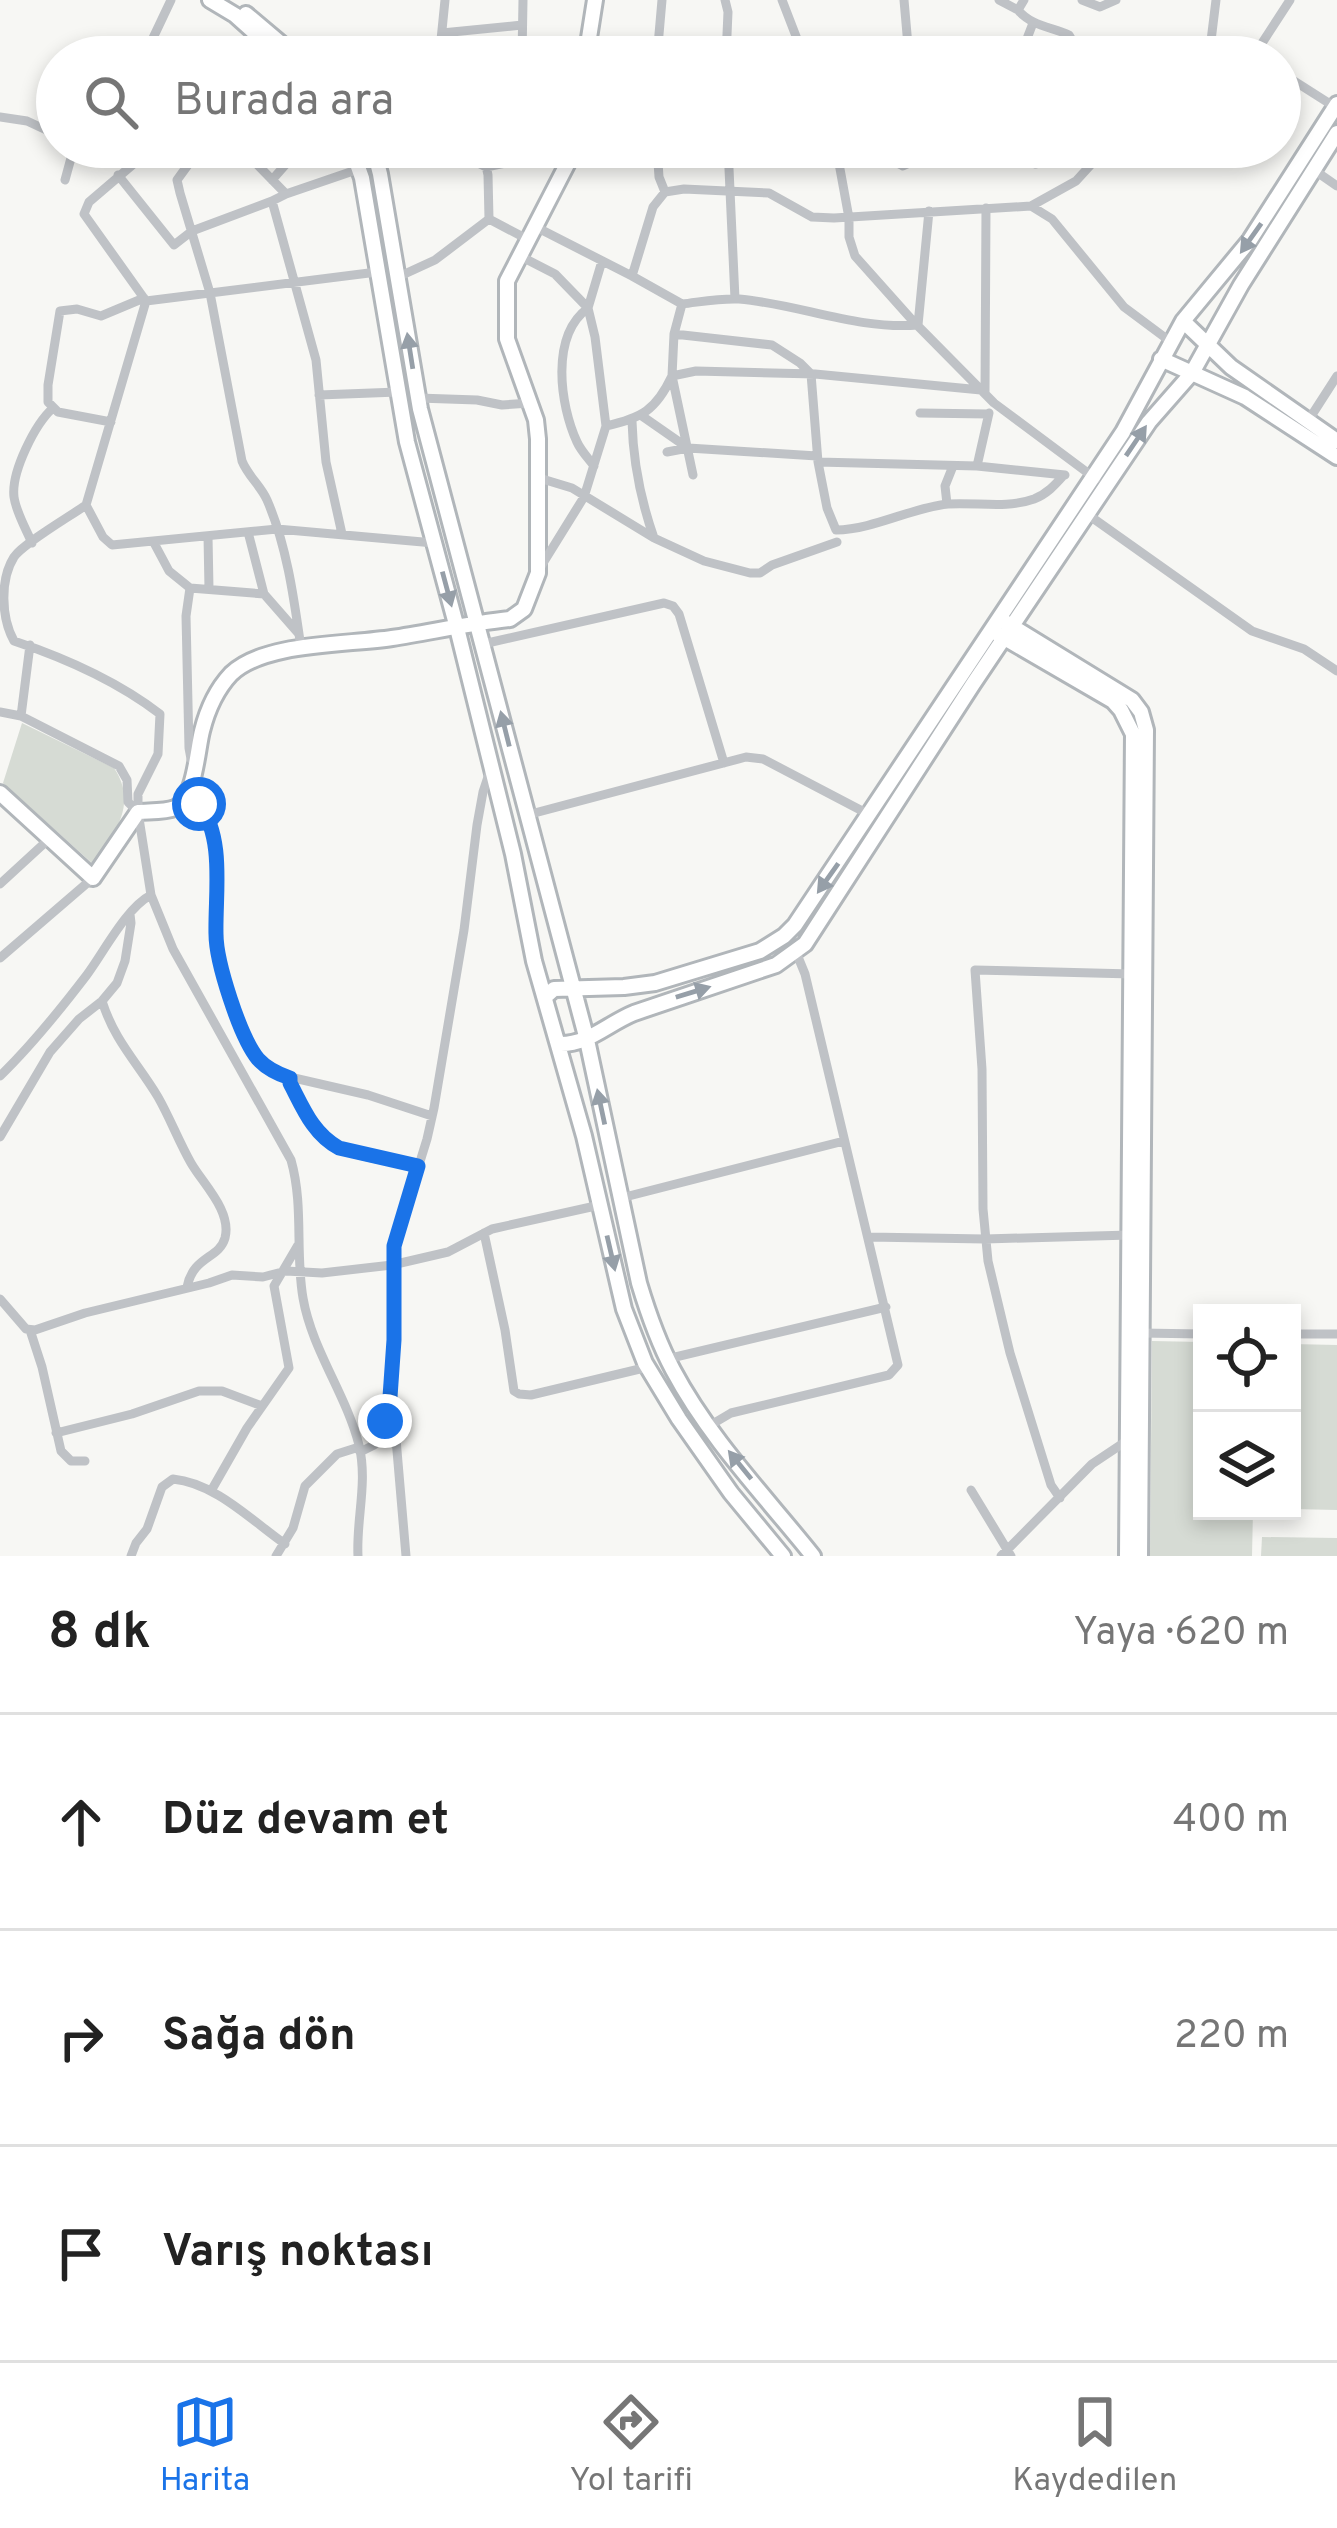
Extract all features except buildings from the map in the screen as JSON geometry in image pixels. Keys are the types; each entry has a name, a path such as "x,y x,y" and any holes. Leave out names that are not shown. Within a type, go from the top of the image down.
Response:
{"street":[{"path":"156,36 171,0"},
{"path":"210,0 260,36"},
{"path":"227,0 274,36"},
{"path":"442,36 445,0"},
{"path":"523,0 523,36"},
{"path":"589,36 595,0"},
{"path":"659,36 662,0"},
{"path":"725,0 727,36"},
{"path":"782,0 796,36"},
{"path":"904,0 907,36"},
{"path":"999,0 1021,5 1034,23 1070,36"},
{"path":"1082,0 1100,7 1116,0"},
{"path":"1212,36 1216,0"},
{"path":"1268,36 1290,0"},
{"path":"1029,36 1034,23"},
{"path":"442,32 522,25"},
{"path":"1301,84 1336,105 1301,160"},
{"path":"0,117 36,125"},
{"path":"545,998 554,989 655,983 760,951 796,925 1001,628 1087,514 1093,477 1192,373 1337,133"},
{"path":"65,180 68,168"},
{"path":"127,168 88,202 85,218 145,300"},
{"path":"185,168 177,179 210,293 242,461 266,495 284,553 300,641"},
{"path":"260,168 286,194"},
{"path":"272,180 283,168"},
{"path":"377,168 418,398 587,1040 651,1322 685,1391 813,1556"},
{"path":"486,168 489,219"},
{"path":"538,571 536,420 507,339 507,281 565,168"},
{"path":"658,168 665,192"},
{"path":"729,168 736,298"},
{"path":"840,168 855,256 986,395 1093,477"},
{"path":"632,275 653,207 665,192 770,193 812,217 849,218 1031,206 1076,181 1088,168"},
{"path":"559,1044 587,1040 634,1012 762,971 796,952 813,934 1132,415 1183,321 1250,240 1296,168"},
{"path":"118,175 174,245 192,231 358,169 407,442 624,1309 648,1367 679,1419 783,1556"},
{"path":"1314,170 1337,186"},
{"path":"272,201 316,360 326,462 342,534"},
{"path":"1031,206 1052,219 1124,307 1171,342"},
{"path":"977,466 988,414 986,208"},
{"path":"917,325 928,211"},
{"path":"398,278 435,260 489,219"},
{"path":"489,219 602,261 682,304 736,298 855,321 917,325"},
{"path":"518,255 555,274 588,308"},
{"path":"0,958 93,878 138,812 176,808 187,794 214,698 232,673 250,661 300,641 457,628 510,619 524,609 538,571 584,497 606,426 588,308 602,261"},
{"path":"111,422 63,413 49,402 60,311 76,309 101,316 145,300 377,272"},
{"path":"14,641 4,613 5,581 16,555 86,505 145,300"},
{"path":"682,304 674,334 672,376 693,475"},
{"path":"588,308 566,338 560,380 578,444 594,466"},
{"path":"1183,321 1231,367 1337,441"},
{"path":"674,334 738,347 772,345 811,374 817,459 826,508 836,530 871,526 946,504 1028,501 1046,494 1064,476"},
{"path":"1161,359 1245,397 1337,458"},
{"path":"672,376 696,371 811,374 986,395"},
{"path":"606,426 637,418 664,393 672,376"},
{"path":"1308,421 1337,376"},
{"path":"319,395 398,392"},
{"path":"418,398 530,403"},
{"path":"32,543 15,503 14,486 34,430 53,408"},
{"path":"920,413 988,414"},
{"path":"637,418 688,448"},
{"path":"637,418 633,455 640,498 655,538"},
{"path":"667,452 688,448 1093,477"},
{"path":"946,504 953,466"},
{"path":"539,478 572,488 704,561 751,573 837,542"},
{"path":"86,505 103,537 112,544 277,530 434,543"},
{"path":"1087,514 1252,631 1304,649 1337,671"},
{"path":"248,532 264,594 300,641"},
{"path":"208,536 209,589"},
{"path":"153,541 169,571 190,589 264,594"},
{"path":"190,589 186,616 189,748 196,764"},
{"path":"483,644 669,604 679,614 724,763"},
{"path":"1001,628 1113,701 1133,734 1127,1556"},
{"path":"1001,628 1132,700 1146,730 1140,1556"},
{"path":"14,641 91,673 160,714 158,754 138,794 151,896 173,949 286,1146 296,1175 299,1271 308,1320 360,1450 363,1486 358,1556"},
{"path":"3,650 14,641"},
{"path":"21,716 30,645"},
{"path":"0,712 21,716 119,766 127,780 128,802 138,812"},
{"path":"527,815 746,757 763,759 870,815"},
{"path":"406,1556 396,1439 389,1411 392,1265 397,1229 432,1116 477,825 491,768"},
{"path":"0,793 93,878"},
{"path":"187,794 206,813 215,848 217,950 239,1023 260,1060 290,1078 368,1095 432,1116"},
{"path":"0,884 50,839"},
{"path":"0,1076 85,977 130,914 151,896"},
{"path":"0,1137 50,1052 117,983 130,914"},
{"path":"710,1426 731,1413 894,1372 899,1361 796,952"},
{"path":"1060,1498 1051,1485 993,1284 986,1239 975,970 1132,974"},
{"path":"102,1001 117,1038 158,1097 222,1213 224,1240 195,1266 187,1287"},
{"path":"290,1078 311,1124 327,1142 418,1166"},
{"path":"621,1198 844,1141"},
{"path":"0,1299 30,1330 232,1275 262,1277 392,1265 448,1252 516,1223 600,1205"},
{"path":"484,1233 514,1390 531,1395 648,1367"},
{"path":"868,1237 1130,1235"},
{"path":"211,1491 290,1368 274,1291 275,1281 300,1240"},
{"path":"667,1359 886,1306"},
{"path":"30,1330 64,1456 85,1461"},
{"path":"1141,1334 1193,1334"},
{"path":"1301,1334 1337,1334"},
{"path":"56,1433 199,1391 222,1391 262,1406"},
{"path":"276,1556 293,1528 305,1486 337,1454 374,1445 389,1411"},
{"path":"971,1490 1007,1554 1099,1457 1128,1439"},
{"path":"131,1556 162,1487 173,1479 211,1491 285,1544"}],"shaded area":[{"path":"22,723 114,768 121,781 121,817 96,863 3,783"},
{"path":"1152,1341 1193,1342 1193,1520 1253,1520 1252,1556 1150,1556"},
{"path":"1301,1344 1337,1345 1337,1510 1301,1509"},
{"path":"1262,1537 1337,1538 1337,1556 1261,1556"}],"route":[{"path":"199,804 208,818 215,848 219,960 254,1054 271,1070 290,1078 311,1124 327,1142 418,1166 394,1246 394,1340 385,1421"}]}
